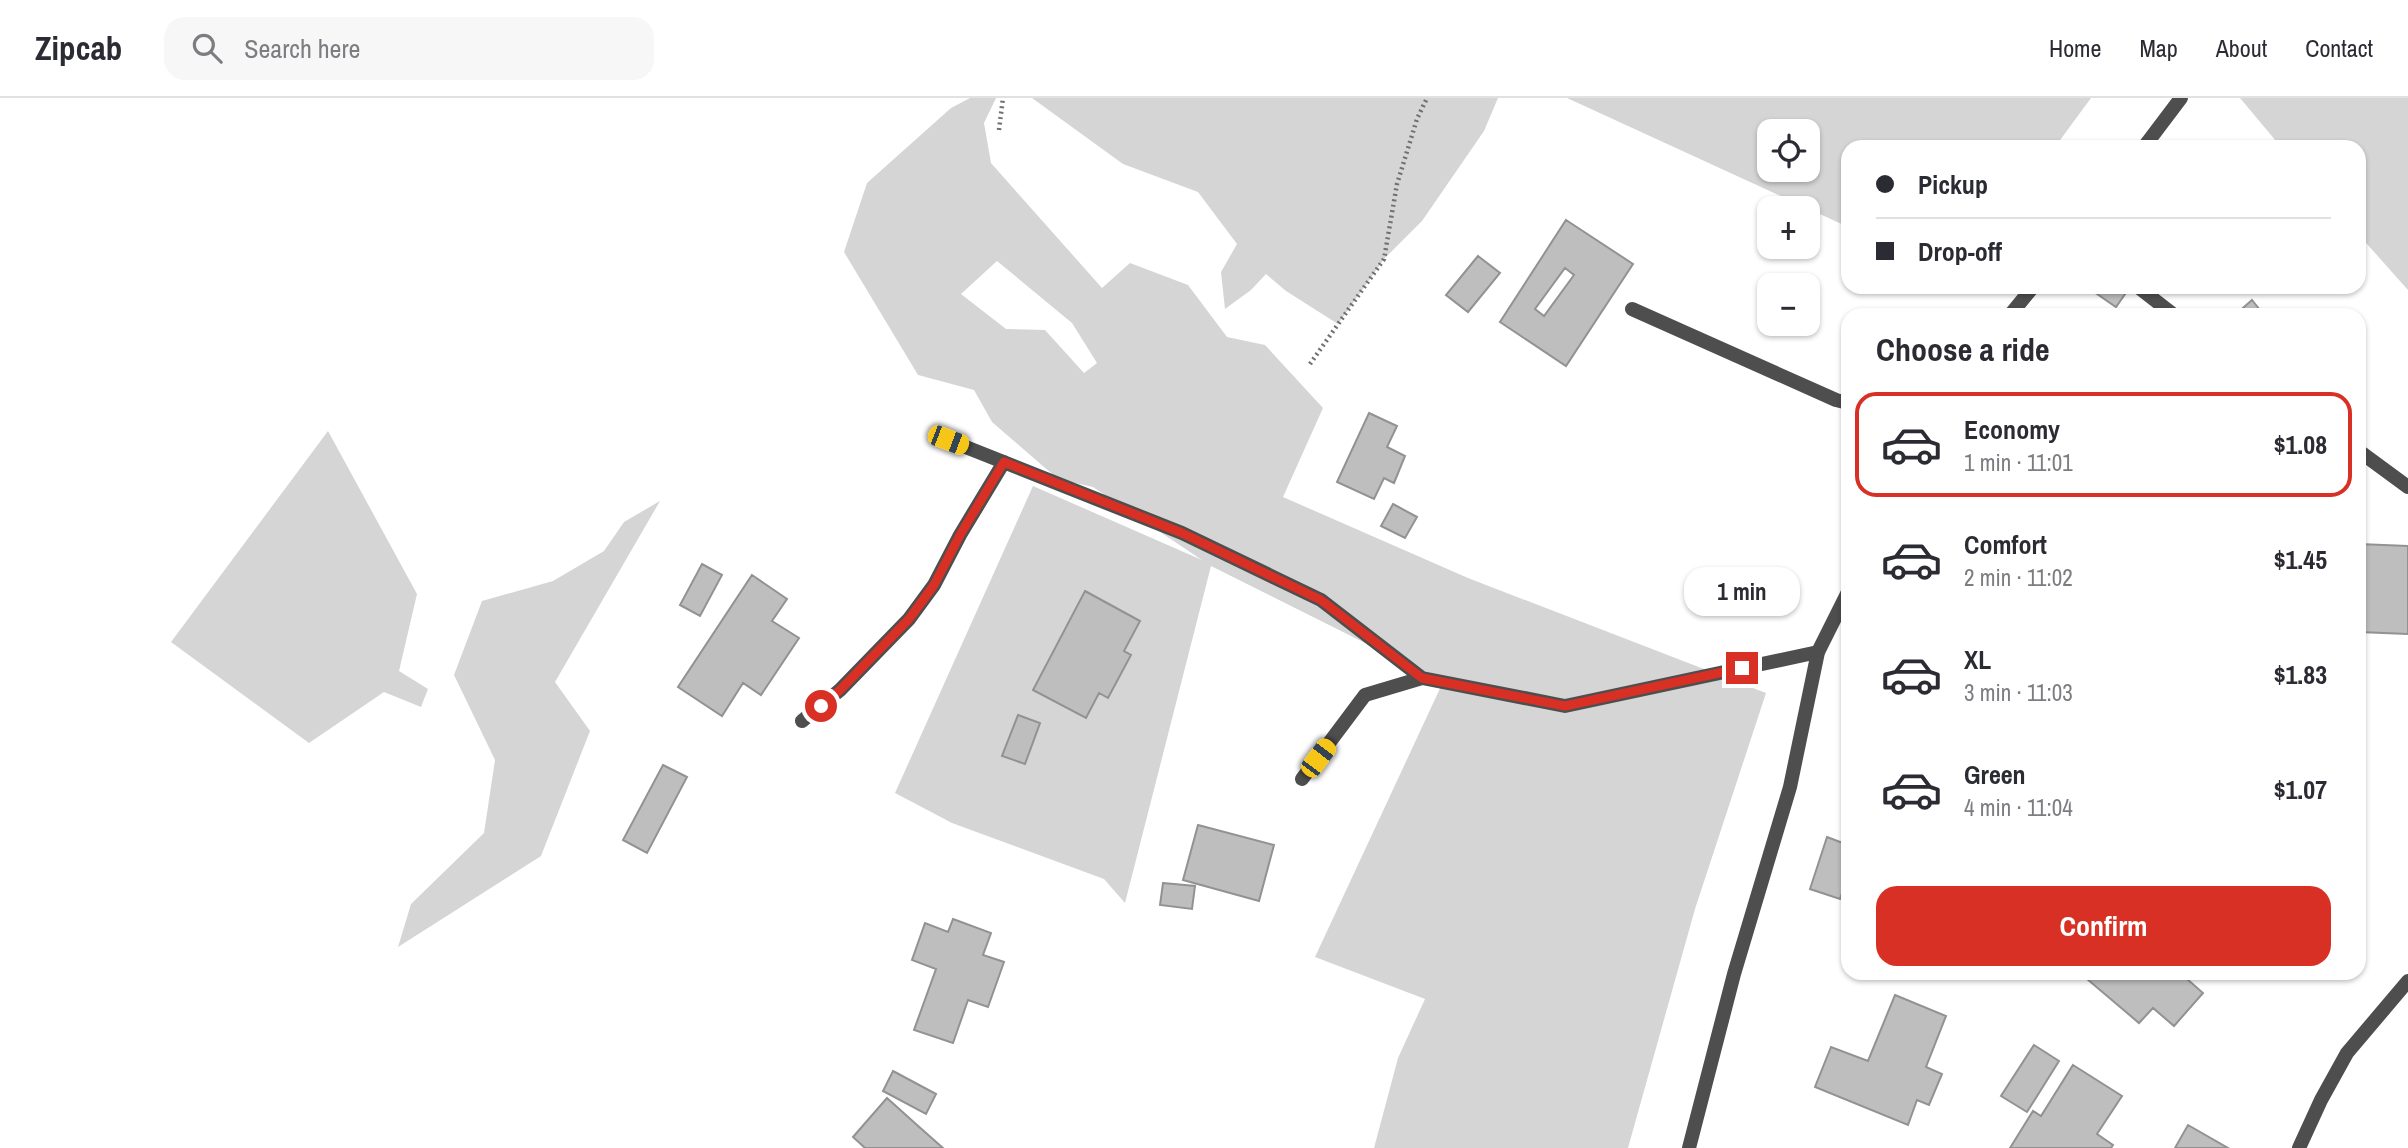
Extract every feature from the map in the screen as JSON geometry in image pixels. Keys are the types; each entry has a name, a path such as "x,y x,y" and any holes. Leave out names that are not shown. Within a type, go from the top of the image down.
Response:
{"street":[{"path":"2149,140 2181,98"},
{"path":"2016,308 2027,294"},
{"path":"2147,294 2165,308"},
{"path":"1632,309 1841,401"},
{"path":"948,440 1182,533 1321,600 1422,678 1565,706 1818,652"},
{"path":"2366,457 2408,488"},
{"path":"802,721 840,690 909,619 934,585 960,535 1004,462"},
{"path":"1689,1148 1734,974 1790,786 1818,652 1841,606"},
{"path":"1302,779 1365,695 1422,678"},
{"path":"2299,1148 2320,1100 2347,1053 2408,981"}],"path":[{"path":"999,130 1003,98"},
{"path":"1310,364 1384,259 1396,184 1417,119 1427,98"}],"shaded area":[{"path":"970,98 996,98 984,123 991,163 1102,288 1130,263 1188,285 1227,337 1265,345 1323,408 1283,497 1468,578 1766,693 1695,909 1628,1148 1374,1148 1398,1058 1425,999 1315,957 1443,682 1211,566 1125,903 1104,879 952,823 895,793 1033,486 1202,560 1093,487 1058,479 992,422 974,390 918,375 844,252 867,183 951,108","holes":["997,261 1072,323 1097,363 1084,373 1045,330 1006,329 961,294"]},
{"path":"1032,98 1498,98 1484,131 1422,221 1384,259 1338,324 1286,291 1266,274 1251,290 1225,309 1221,272 1237,244 1198,192 1123,164"},
{"path":"1567,98 2091,98 2060,140 1841,140 1841,224 1820,214 1820,196 1780,196"},
{"path":"2240,98 2408,98 2408,290 2366,243 2366,140 2275,140"},
{"path":"328,431 417,594 399,671 428,689 421,707 384,692 309,743 171,642"},
{"path":"660,501 555,682 590,731 541,856 398,947 411,904 484,833 495,760 454,675 482,601 553,581 604,551 624,522"}],"building":[{"path":"1566,220 1633,264 1566,366 1500,322","holes":["1565,268 1574,275 1544,316 1535,309"]},
{"path":"1478,256 1500,273 1468,312 1446,295"},
{"path":"2097,294 2125,294 2116,307"},
{"path":"2252,300 2258,308 2243,308"},
{"path":"1369,413 1397,426 1387,447 1405,456 1394,483 1384,478 1374,499 1337,482"},
{"path":"1393,504 1417,517 1405,538 1381,526"},
{"path":"2366,544 2408,546 2408,634 2366,632"},
{"path":"702,564 722,575 700,616 680,605"},
{"path":"752,575 787,599 772,621 799,638 761,695 743,683 722,716 678,687"},
{"path":"1085,591 1140,621 1124,651 1131,655 1108,698 1099,693 1086,718 1033,690"},
{"path":"1018,715 1040,723 1025,764 1002,756"},
{"path":"663,765 687,777 647,853 623,840"},
{"path":"1198,825 1274,845 1259,901 1183,880"},
{"path":"1827,837 1841,842 1840,899 1810,889"},
{"path":"1163,883 1195,886 1192,909 1160,905"},
{"path":"953,919 991,933 983,955 1004,962 988,1007 968,1000 953,1043 914,1030 936,969 912,960 925,923 948,932"},
{"path":"2088,980 2188,980 2203,993 2174,1026 2153,1008 2139,1023"},
{"path":"1895,995 1946,1016 1926,1067 1942,1074 1929,1105 1917,1100 1908,1125 1815,1087 1831,1047 1868,1061"},
{"path":"2034,1045 2059,1061 2027,1112 2001,1096"},
{"path":"2073,1065 2122,1096 2097,1134 2113,1145 2111,1148 2010,1148 2033,1111 2041,1116"},
{"path":"893,1071 936,1094 926,1114 883,1091"},
{"path":"887,1098 943,1148 865,1148 853,1137"},
{"path":"2188,1125 2228,1148 2175,1148"}],"route":[{"path":"821,706 909,619 934,585 960,535 1004,462 1182,533 1321,600 1422,678 1565,706 1742,668"}]}
